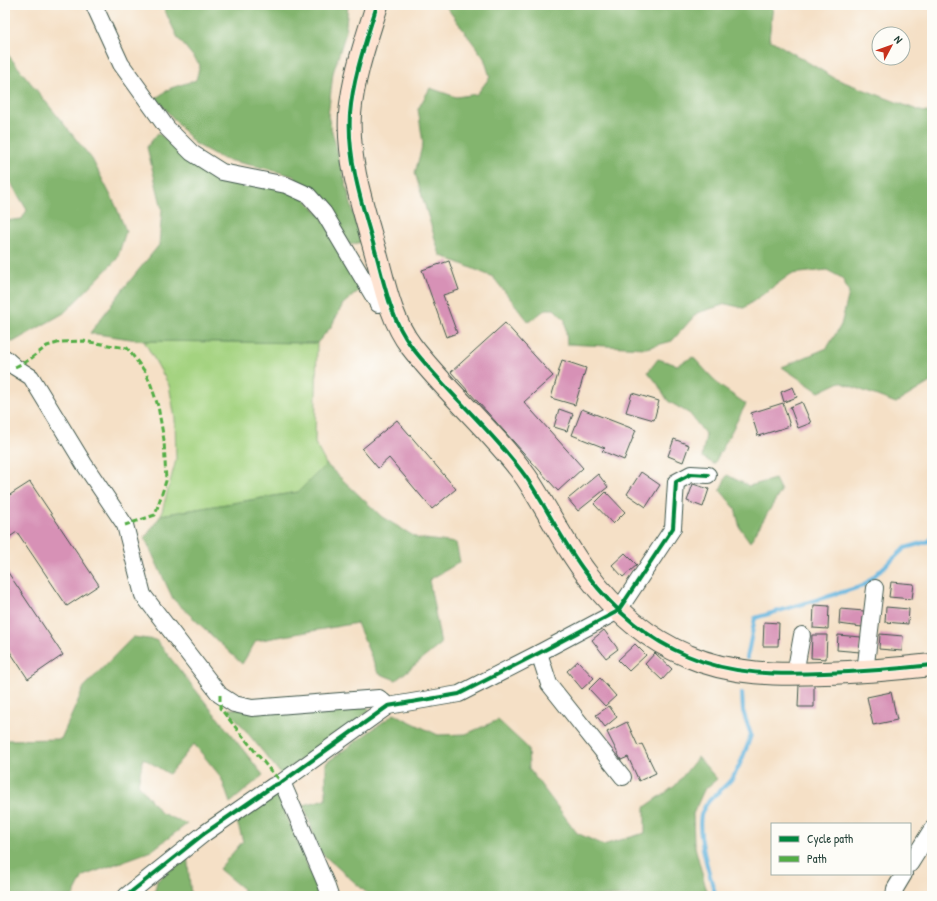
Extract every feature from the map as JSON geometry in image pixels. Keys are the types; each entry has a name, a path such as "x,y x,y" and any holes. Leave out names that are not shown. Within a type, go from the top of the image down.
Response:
{"street":[{"path":"94,5 121,64 167,128 192,153 222,172 286,185 308,195 324,213 378,304 388,300"},
{"path":"377,5 359,63 352,98 350,130 351,150 359,193 388,300 396,319 410,344 511,457 528,481 586,573 618,611 656,639 688,656 723,668 764,673 794,674 865,672 932,665"},
{"path":"5,358 14,367 30,377 84,464 125,524 143,595 220,695 234,704 252,708 379,698 388,706"},
{"path":"126,896 205,833 273,786 282,782 388,706 459,694 618,611 673,528 676,482 691,474 708,475"},
{"path":"865,672 875,588"},
{"path":"794,674 802,635"},
{"path":"539,653 549,684 623,777"},
{"path":"282,782 330,896"},
{"path":"911,862 932,829"},
{"path":"894,896 895,889 903,875"}],"green space":[{"path":"163,5 348,5 345,35 333,73 328,116 361,242 350,245 320,201 293,176 223,159 194,143 156,98 171,88 196,80 200,65 178,38"},
{"path":"445,5 773,5 769,39 836,79 920,111 932,113 932,381 896,403 840,382 819,392 782,367 827,348 841,325 849,293 842,278 827,270 791,274 744,308 726,304 697,313 672,341 646,348 567,344 565,320 554,309 546,309 529,322 493,277 440,255 415,173 423,143 418,109 430,88 456,97 477,94 490,77 484,58"},
{"path":"5,51 92,159 115,204 126,231 117,259 64,313 13,342 5,340 5,221 22,219 27,210 5,173"},
{"path":"158,133 188,157 302,195 322,217 361,289 343,304 331,327 317,343 144,341 90,333 159,245 162,209 147,147"},
{"path":"144,341 317,343 315,443 326,464 298,492 161,515 176,460 175,418 169,385"},
{"path":"693,357 720,386 746,404 714,464 702,457 706,435 690,414 668,401 648,372 658,359 677,365"},
{"path":"326,464 382,517 417,538 456,543 460,562 429,580 441,644 396,680 378,673 357,623 256,641 242,664 173,599 145,538 161,515 298,492"},
{"path":"727,475 749,486 775,479 781,491 750,542 740,528 735,508 720,490"},
{"path":"133,637 156,640 263,775 230,803 221,777 194,744 169,774 143,758 138,784 161,813 187,824 151,851 83,876 73,896 14,896 5,884 5,740 61,739 84,687"},
{"path":"365,704 370,711 281,774 228,709"},
{"path":"394,714 438,735 466,734 498,720 528,748 529,769 577,833 603,845 645,833 645,807 675,786 698,757 717,779 704,790 693,814 694,843 708,896 369,896 319,851 304,805 326,799 326,763"},
{"path":"276,791 320,896 243,896 243,889 219,869 243,841 236,819"},
{"path":"187,854 191,896 154,896 157,881"}],"building":[{"path":"449,261 459,290 443,295 457,333 446,337 422,270"},
{"path":"505,323 553,376 524,402 583,468 558,491 451,372"},
{"path":"562,360 586,368 575,405 551,398"},
{"path":"793,387 797,397 784,402 781,392"},
{"path":"632,393 659,401 654,420 626,412"},
{"path":"802,402 811,423 798,428 790,407"},
{"path":"783,403 790,426 758,436 751,413"},
{"path":"559,409 573,414 567,431 554,427"},
{"path":"582,409 636,430 624,460 602,451 605,448 572,435"},
{"path":"397,420 456,489 432,509 389,458 378,468 362,449"},
{"path":"674,439 689,445 683,462 668,456"},
{"path":"641,472 660,485 646,507 627,494"},
{"path":"598,474 608,487 578,511 568,499"},
{"path":"30,482 99,585 67,606 17,532 5,540 5,498"},
{"path":"693,484 709,489 703,507 687,501"},
{"path":"606,492 625,512 613,524 594,504"},
{"path":"625,553 637,565 623,577 612,565"},
{"path":"5,568 63,655 28,679 5,644"},
{"path":"891,582 914,584 912,599 889,597"},
{"path":"814,605 829,606 828,629 813,628"},
{"path":"886,607 909,609 908,624 885,622"},
{"path":"840,609 864,611 862,627 839,624"},
{"path":"764,622 779,623 778,646 763,646"},
{"path":"604,630 618,649 606,658 592,640"},
{"path":"880,634 903,636 902,651 879,649"},
{"path":"812,635 827,635 826,659 811,658"},
{"path":"838,635 861,637 860,652 837,650"},
{"path":"635,644 646,655 629,671 618,660"},
{"path":"655,653 672,669 662,680 645,664"},
{"path":"578,661 594,678 582,689 567,671"},
{"path":"600,678 616,696 605,706 589,689"},
{"path":"799,684 814,684 814,707 798,707"},
{"path":"891,692 897,720 873,725 867,697"},
{"path":"609,706 617,717 605,727 596,715"},
{"path":"627,722 638,746 642,744 656,773 639,781 628,757 621,760 607,732"}],"waterway":[{"path":"747,658 755,618 863,586 905,548 929,541 932,538"},
{"path":"716,896 704,854 700,820 702,812 708,802 733,777 743,757 751,735 743,711 742,693"}],"marked path":[{"path":"15,367 29,360 47,346 61,342 83,341 127,348 146,373 158,406 164,440 166,481 155,515 125,525"},
{"path":"220,695 220,708 270,770 282,782"}],"cycle path":[{"path":"377,5 360,59 354,86 350,114 350,131 353,166 361,200 393,312 411,346 439,379 499,443 526,477 570,550 596,586 631,621 658,641 688,656 721,667 773,674 790,674 838,673 932,665"},
{"path":"126,896 205,833 273,786 282,782 388,706 459,694 618,611 673,528 676,482 691,474 708,475"}]}
